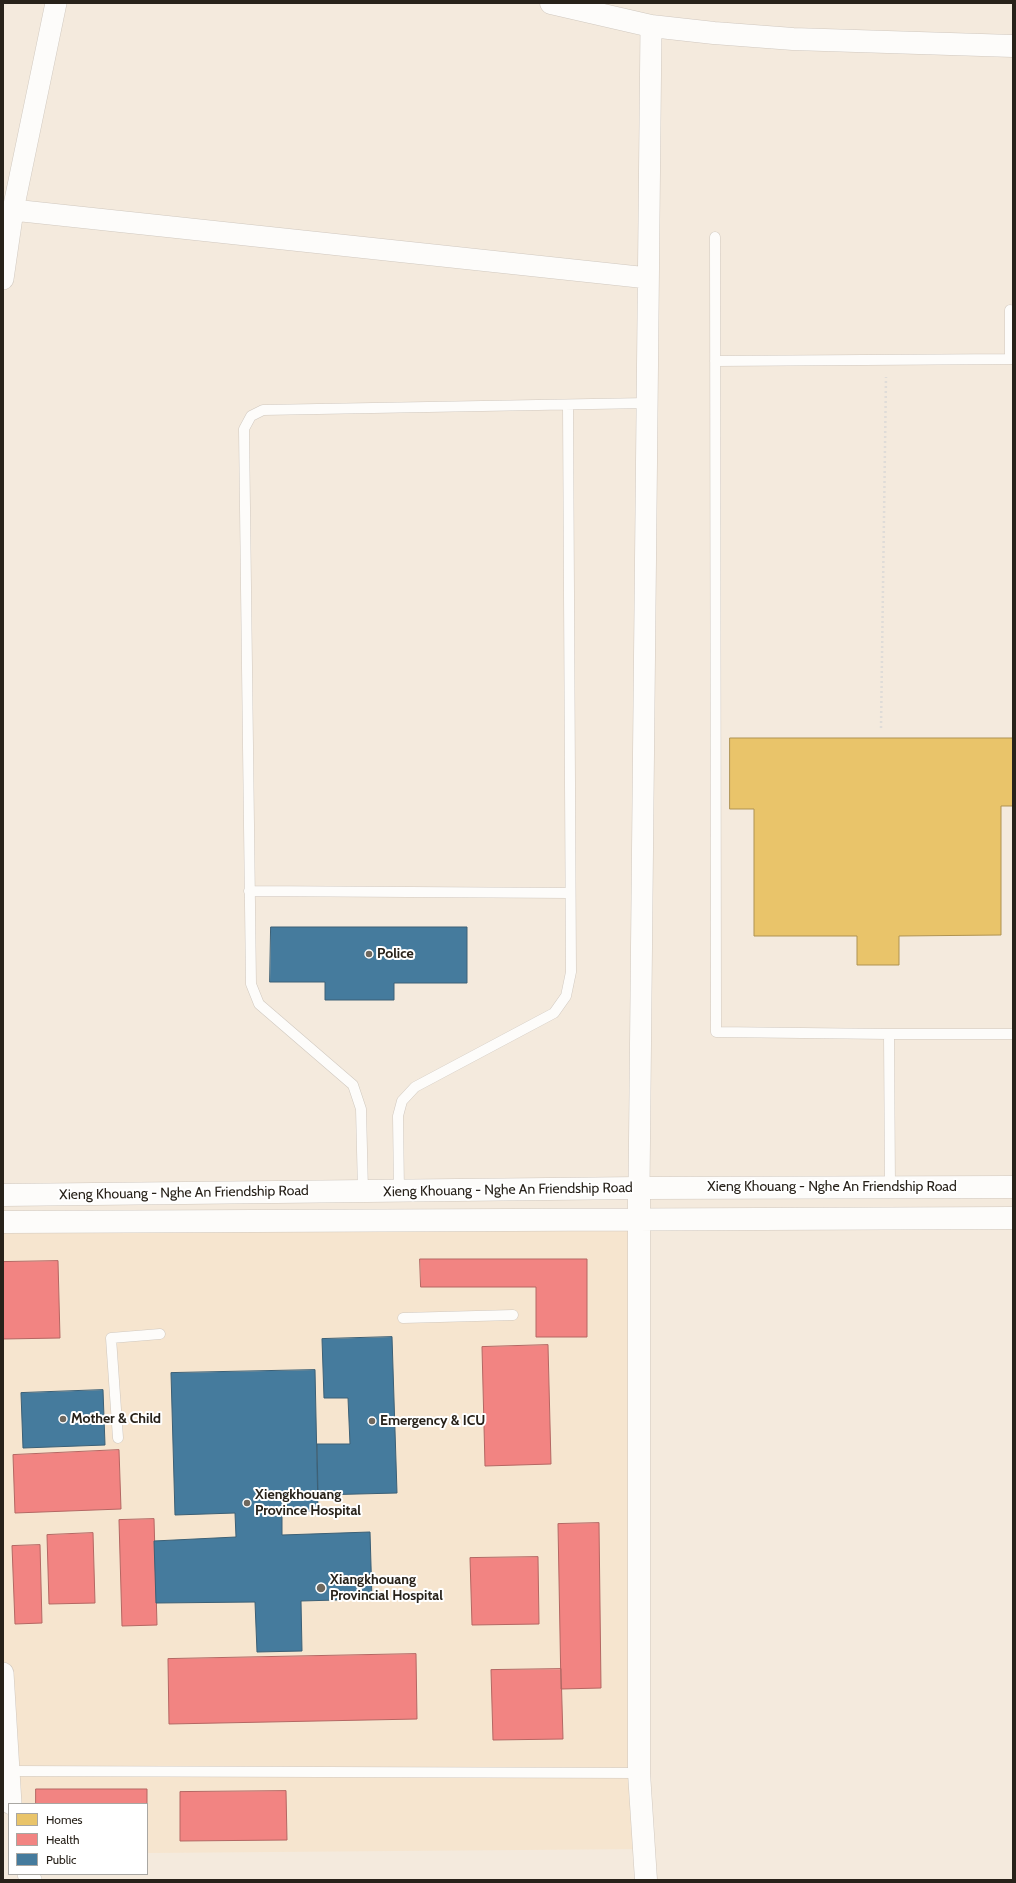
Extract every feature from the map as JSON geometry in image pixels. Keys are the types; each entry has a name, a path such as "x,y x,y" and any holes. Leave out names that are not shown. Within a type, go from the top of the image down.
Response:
{"street":[{"path":"3,279 13,210 56,3"},
{"path":"551,3 651,26 793,39 1013,46"},
{"path":"646,1880 639,1773 639,1188 651,26"},
{"path":"13,210 648,278"},
{"name":"Xieng Khouang - Nghe An Friendship Road","path":"3,1195 639,1188 1013,1187"},
{"name":"Xieng Khouang - Nghe An Friendship Road","path":"3,1222 1013,1218"},
{"path":"3,1673 8,1787"}],"lane":[{"path":"715,237 716,1032 1013,1034"},
{"path":"715,361 1012,359 1010,310"},
{"path":"363,1192 360,1109 353,1085 259,1004 251,984 244,429 251,416 263,410 647,403"},
{"path":"399,1191 398,1116 402,1101 415,1087 554,1013 566,996 571,972 568,405"},
{"path":"249,890 570,893"},
{"path":"889,1034 890,1187"},
{"path":"403,1318 513,1315"},
{"path":"118,1438 111,1338 160,1334"},
{"path":"8,1787 639,1773"}],"path":[{"path":"881,728 886,360"}],"shaded area":[{"name":"Xiangkhouang Provincial Hospital","path":"640,1220 644,1849 148,1853 148,1803 11,1803 3,1673 3,1222"}],"building: Homes":[{"path":"730,738 1013,738 1013,806 1001,806 1001,935 899,936 899,965 857,965 857,936 754,936 754,809 730,809"}],"building: Health":[{"path":"420,1259 587,1259 587,1337 536,1337 536,1287 421,1287"},
{"path":"58,1261 60,1338 3,1339 3,1262"},
{"path":"548,1345 551,1464 485,1466 482,1347"},
{"path":"119,1450 121,1509 15,1513 13,1455"},
{"path":"154,1519 157,1625 122,1626 119,1520"},
{"path":"599,1523 601,1688 561,1689 558,1524"},
{"path":"93,1533 95,1603 49,1604 47,1535"},
{"path":"40,1545 42,1623 15,1624 12,1546"},
{"path":"538,1557 539,1624 472,1625 470,1558"},
{"path":"416,1654 417,1719 169,1724 168,1659"},
{"path":"561,1669 563,1739 493,1740 491,1670"},
{"path":"36,1789 147,1789 147,1803 36,1803"},
{"path":"286,1791 287,1840 180,1841 180,1792"}],"building: Public":[{"name":"Police","path":"271,927 467,927 467,983 394,983 394,1000 325,1000 325,982 270,982"},
{"name":"Emergency & ICU","path":"392,1337 397,1493 318,1495 317,1444 350,1444 348,1398 324,1398 322,1339"},
{"name":"Xiengkhouang Province Hospital","path":"315,1370 318,1511 282,1512 282,1535 370,1532 372,1599 301,1601 302,1651 257,1652 255,1602 156,1603 154,1541 236,1537 235,1513 175,1515 171,1373"},
{"name":"Mother & Child","path":"103,1390 105,1445 23,1448 21,1393"}],"place":[{"name":"Police","path":"369,954"},
{"name":"Mother & Child","path":"63,1419"},
{"name":"Emergency & ICU","path":"372,1421"},
{"name":"Xiengkhouang Province Hospital","path":"247,1503"},
{"name":"Xiangkhouang Provincial Hospital","path":"321,1588"}]}
